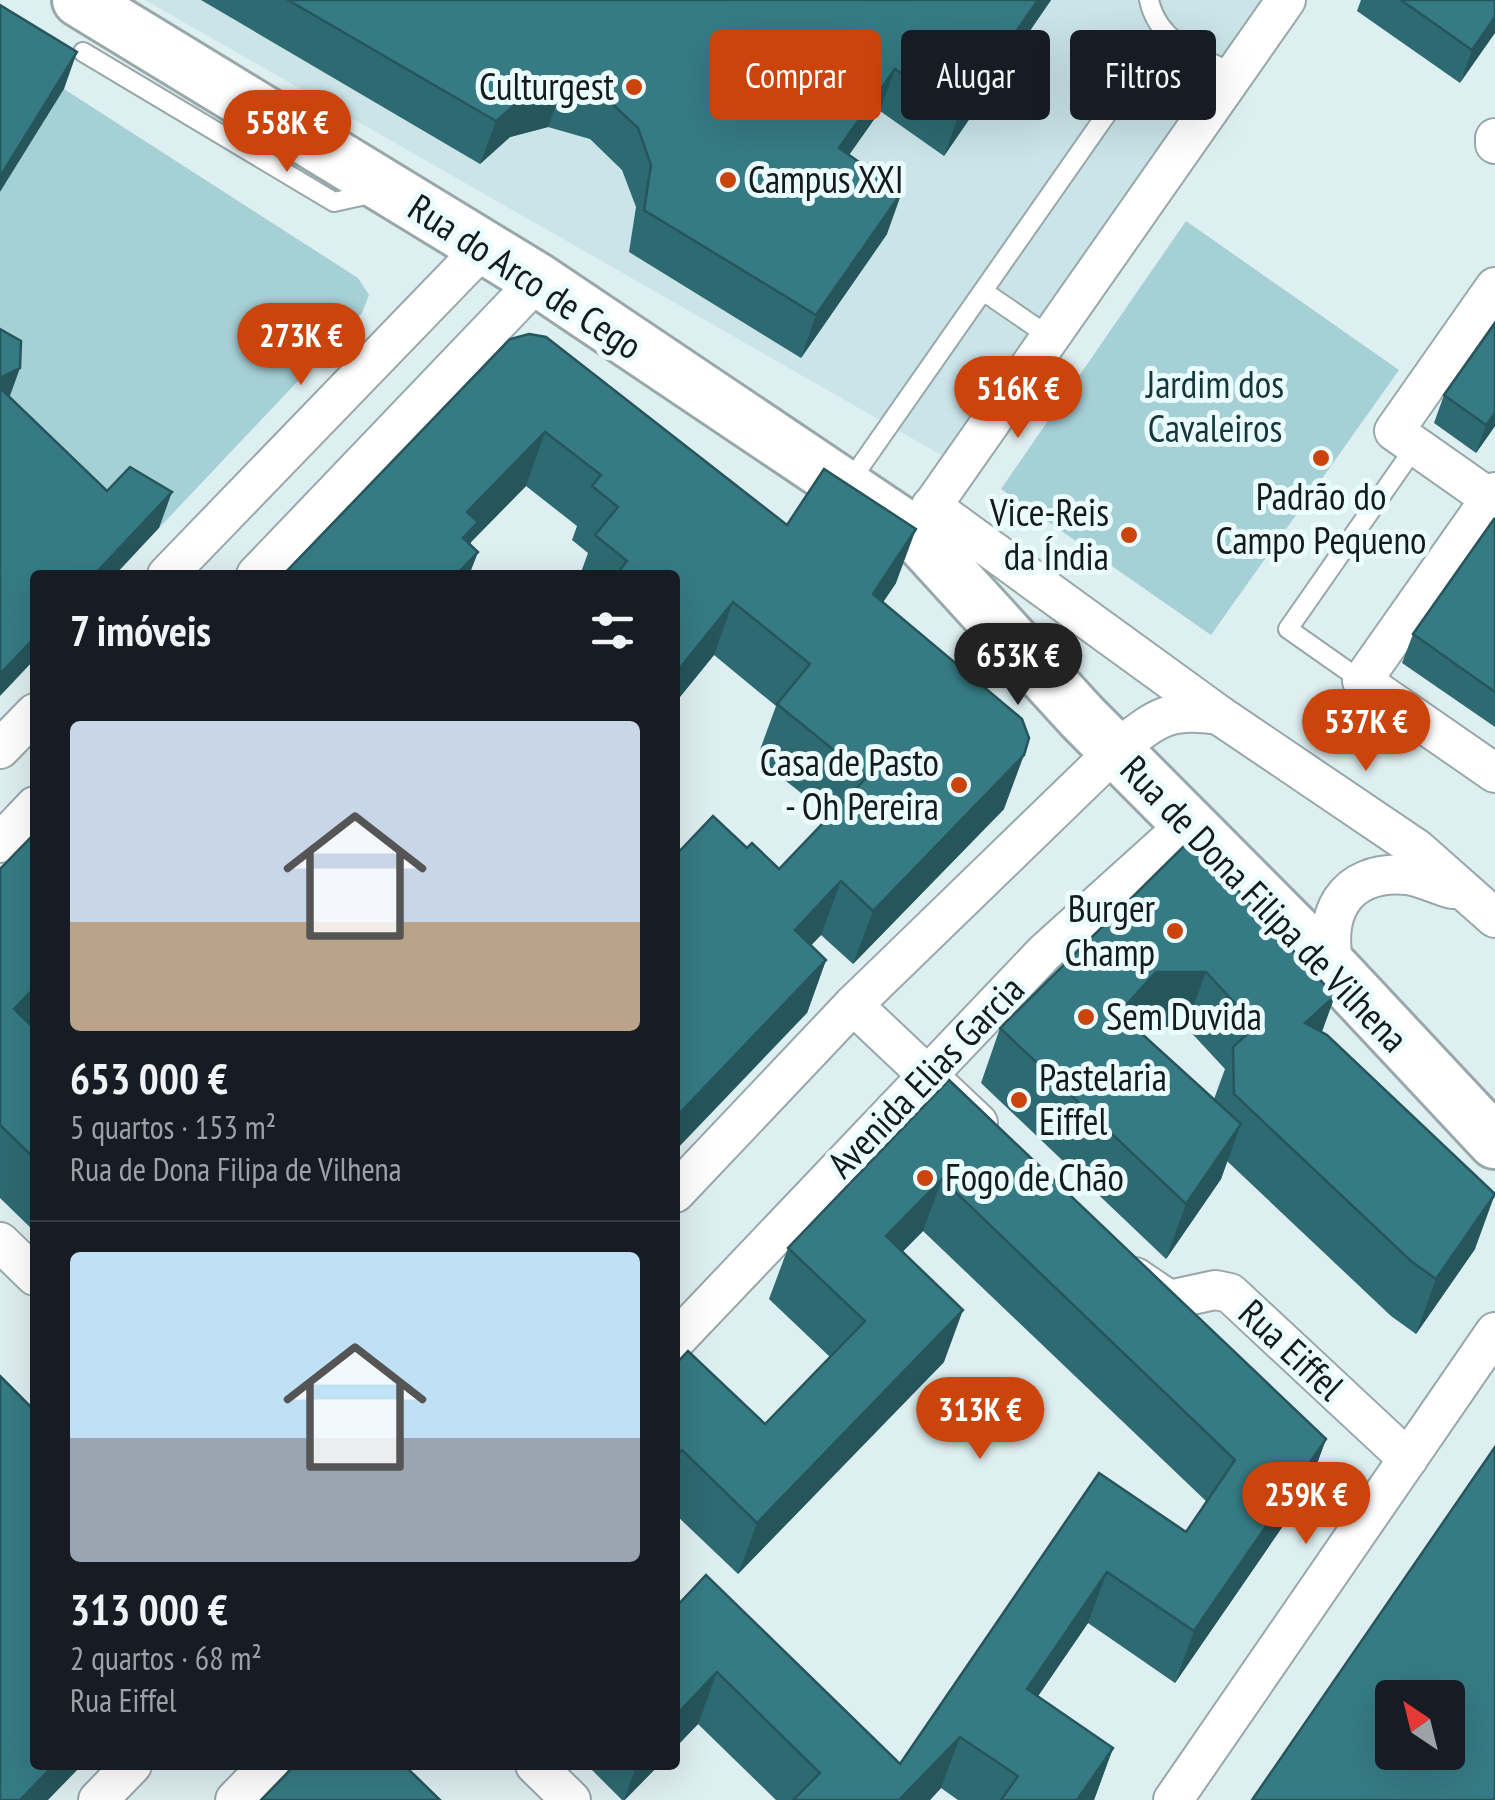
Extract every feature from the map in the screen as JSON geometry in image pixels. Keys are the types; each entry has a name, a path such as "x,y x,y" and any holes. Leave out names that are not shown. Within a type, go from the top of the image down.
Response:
{"street":[{"name":"Rua do Arco de Cego","path":"79,0 538,280 844,488 922,519"},
{"path":"1286,0 922,519 1417,849 1495,918"},
{"path":"173,570 483,248"},
{"path":"261,570 538,280"},
{"path":"1495,287 1404,439 1493,498 1362,681 1495,773"},
{"name":"Rua de Dona Filipa de Vilhena","path":"922,519 1116,750 1336,972 1495,1142"},
{"path":"680,1188 853,1005 1116,750 1157,718 1182,709 1219,715"},
{"path":"0,749 30,718"},
{"path":"0,843 30,811"},
{"name":"Avenida Elias Garcia","path":"680,1335 1045,952 1187,824"},
{"path":"1336,972 1329,926 1342,896 1358,886 1374,877 1409,875 1464,893"},
{"path":"853,1005 997,1142"},
{"path":"0,1242 30,1271"},
{"name":"Rua Eiffel","path":"1108,1250 1158,1296 1182,1300 1215,1290 1230,1292 1408,1459"},
{"path":"1174,1800 1495,1332"},
{"path":"98,1800 127,1770"},
{"path":"235,1800 264,1770"},
{"path":"540,1770 571,1800"}],"lane":[{"path":"1149,0 1154,21 1172,41 1234,74"},
{"path":"83,52 334,202 390,190"},
{"path":"844,488 1102,120"},
{"path":"983,291 1050,337"},
{"path":"1362,681 1288,629 1404,439"}],"shaded area":[{"path":"145,0 1307,0 976,475"}],"green space":[{"path":"64,89 358,278 369,295 362,313 159,528 0,432 0,192"},
{"name":"Jardim dos Cavaleiros","path":"1186,221 1399,370 1211,635 1001,489"}],"building":[{"path":"288,0 1038,0 1017,30 901,30 901,73 895,69 881,89 881,30 710,30 710,120 859,120 839,148 902,192 816,315 644,210 651,165 638,128 605,97 563,85 526,95 496,121"},
{"path":"1401,0 1495,0 1495,17 1472,50"},
{"path":"0,5 77,52 0,177"},
{"path":"1495,323 1495,413 1486,425 1444,395"},
{"path":"0,329 21,341 20,368 0,378"},
{"path":"529,334 546,337 787,525 824,469 916,529 873,594 1022,719 1029,738 1024,755 873,911 841,881 795,930 826,960 680,1113 680,851 713,816 747,848 752,843 779,869 867,777 777,704 810,664 733,602 680,668 680,570 620,570 627,561 595,535 618,507 592,486 601,475 545,432 467,512 478,522 463,538 478,552 461,570 288,570 510,339"},
{"path":"0,388 107,491 130,467 172,492 99,570 30,570 30,642 0,674"},
{"path":"1495,520 1495,692 1413,634"},
{"path":"30,838 30,992 14,1009 30,1024 30,1154 0,1125 0,869"},
{"path":"1191,839 1335,996 1305,1023 1327,1035 1495,1194 1436,1279 1411,1261 1234,1094 1233,1047 1256,1026 1206,972 1156,972 1119,1013 1241,1124 1186,1204 1000,1028"},
{"path":"949,1080 1326,1439 1194,1631 1107,1572 1027,1689 1113,1748 1077,1800 1001,1800 1018,1776 960,1737 899,1800 793,1800 820,1773 717,1672 680,1711 680,1603 706,1575 900,1764 1099,1473 1186,1532 1235,1460 942,1179 886,1236 963,1310 757,1523 680,1452 680,1360 688,1351 765,1424 865,1321 788,1248"},
{"path":"0,1376 30,1406 30,1770 49,1770 20,1800 0,1800"},
{"path":"1495,1447 1495,1797 1252,1800"},
{"path":"290,1770 409,1770 440,1800 261,1800"}],"place":[{"name":"Culturgest","path":"634,87"},
{"name":"Campus XXI","path":"728,180"},
{"name":"Padrão do Campo Pequeno","path":"1321,458"},
{"name":"Vice-Reis da Índia","path":"1129,535"},
{"name":"Casa de Pasto - Oh Pereira","path":"959,785"},
{"name":"Burger Champ","path":"1175,931"},
{"name":"Sem Duvida","path":"1086,1017"},
{"name":"Pastelaria Eiffel","path":"1019,1100"},
{"name":"Fogo de Chão","path":"925,1178"}]}
